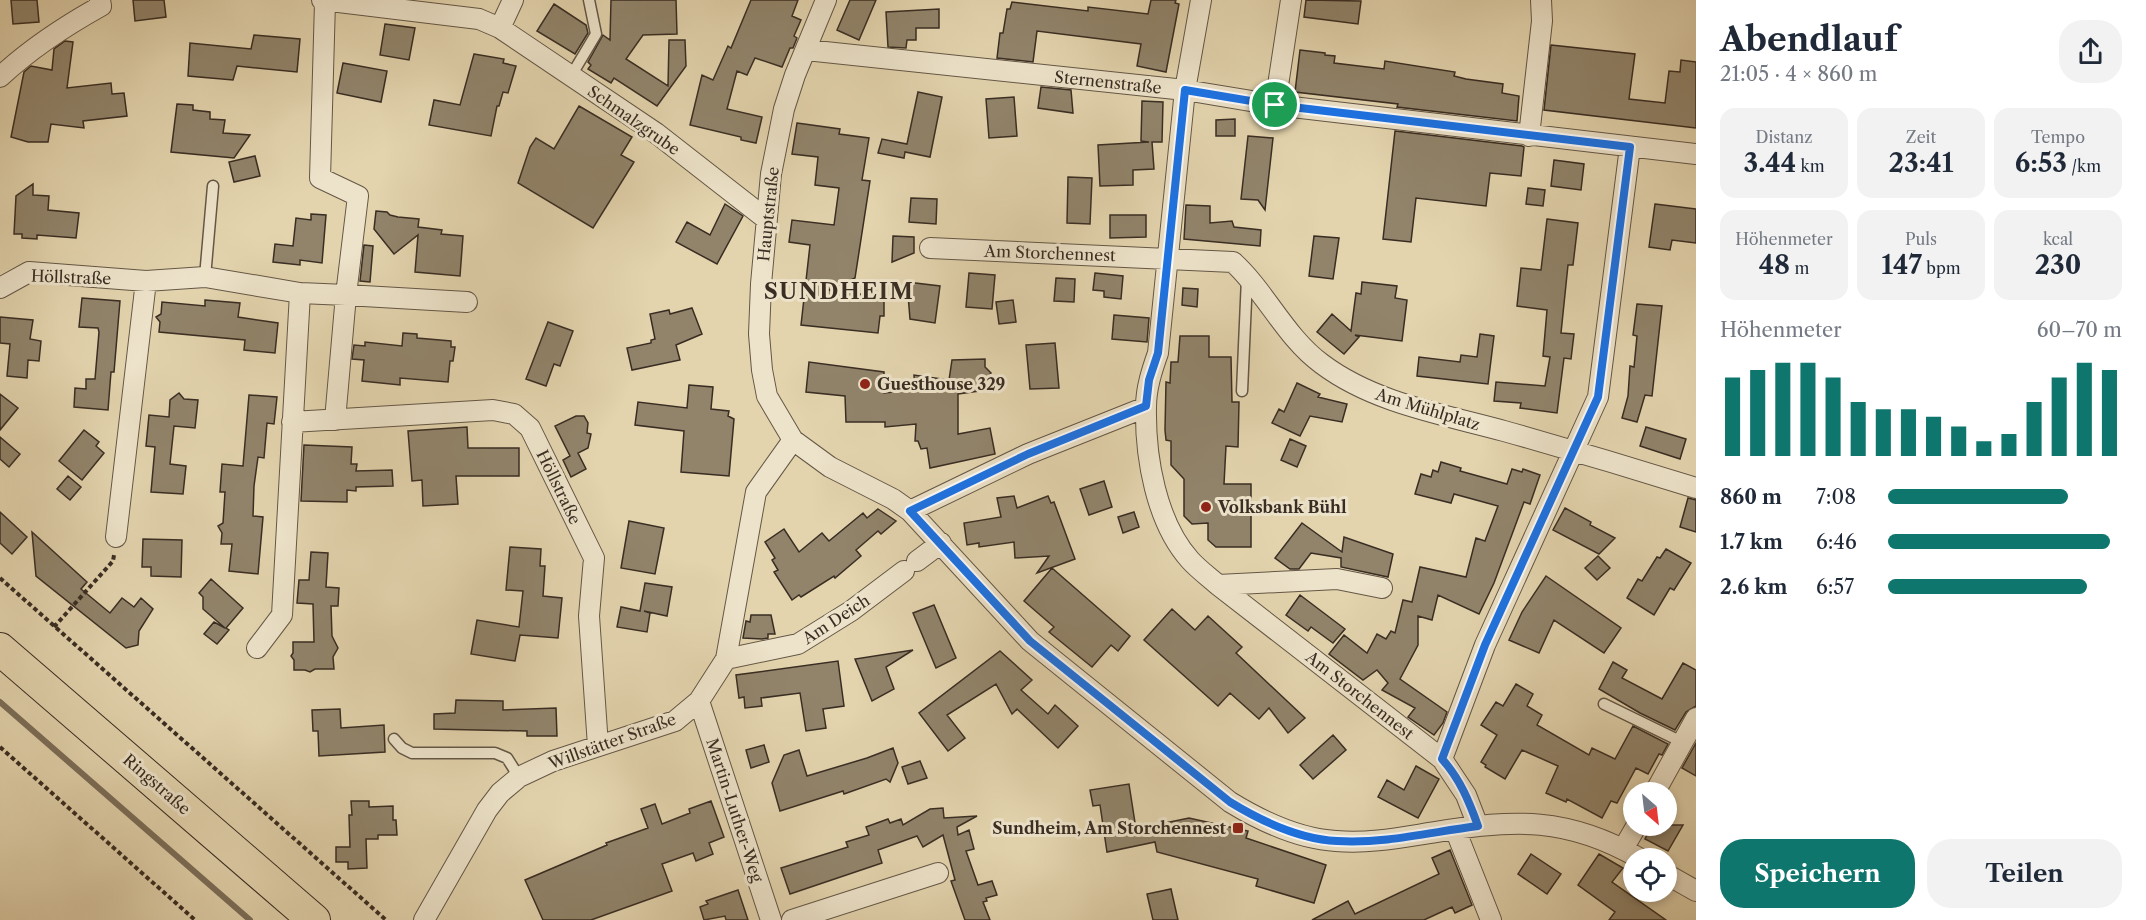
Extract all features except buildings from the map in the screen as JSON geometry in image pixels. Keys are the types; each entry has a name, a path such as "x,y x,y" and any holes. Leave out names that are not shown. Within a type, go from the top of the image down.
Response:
{"main road":[{"name":"Ringstraße","path":"0,649 314,920"}],"street":[{"path":"0,77 21,57 101,6 100,0"},
{"path":"500,28 513,0"},
{"name":"Hauptstraße","path":"826,0 784,109 765,218 759,334 762,370 767,396 793,440 830,468 893,499 910,511 1030,641 1230,802 1248,813 1300,834 1335,841 1384,840 1516,822 1547,825 1586,833 1623,849"},
{"name":"Am Storchennest","path":"1201,0 1185,90 1170,257 1158,353 1149,380 1146,406 1153,487 1166,523 1189,559 1218,585 1442,759 1461,786 1478,826"},
{"path":"1275,105 1291,0"},
{"path":"1528,136 1542,21 1541,0"},
{"path":"323,1 320,178 358,196 346,295 335,420"},
{"name":"Schmalzgrube","path":"323,1 479,19 500,28 656,133 765,218"},
{"name":"Sternenstraße","path":"806,50 1185,90 1275,105 1696,154"},
{"path":"1442,759 1485,645 1598,397 1630,147"},
{"name":"Am Storchennest","path":"930,248 1170,257"},
{"name":"Am Mühlplatz","path":"1170,257 1233,262 1247,275 1297,339 1320,363 1346,381 1390,400 1574,451 1696,488"},
{"name":"Höllstraße","path":"0,288 29,272 146,281 205,277 300,293 466,302"},
{"path":"116,537 146,281"},
{"path":"257,648 282,615 300,293"},
{"path":"910,511 1028,454 1146,406"},
{"name":"Höllstraße","path":"292,423 493,410 514,414 530,428 594,558 589,616 598,746"},
{"name":"Willstätter Straße","path":"424,920 487,810 500,793 519,777 553,761 675,721 699,701 726,659 756,492 793,440"},
{"name":"Am Deich","path":"726,659 798,644 851,611 941,543"},
{"path":"1218,585 1337,579 1382,588"},
{"name":"Martin-Luther-Weg","path":"699,701 771,920"},
{"path":"1660,782 1696,718"},
{"path":"1455,829 1491,920"},
{"path":"792,920 938,873"},
{"path":"1677,880 1696,891"}],"lane":[{"path":"571,76 596,34 589,0"},
{"path":"205,277 213,186"},
{"path":"1242,392 1247,275"},
{"path":"1604,704 1682,742"},
{"path":"394,739 402,748 412,753 495,753 507,759 519,777"}],"path":[{"path":"54,628 113,561 116,537"},
{"path":"0,578 386,920"},
{"path":"0,747 195,920"}],"waterway":[{"path":"0,702 250,920"}],"place":[{"name":"Guesthouse 329","path":"865,384"},
{"name":"Volksbank Bühl","path":"1206,507"},
{"name":"Sundheim, Am Storchennest","path":"1238,828"}],"district":[{"name":"SUNDHEIM","path":"839,291"}],"route":[{"path":"1185,90 1275,105 1630,147 1598,397 1485,645 1442,759 1466,795 1478,826 1384,840 1335,841 1300,834 1248,813 1230,802 1076,681 1030,641 910,511 1028,454 1146,406 1149,380 1158,353 1170,257 1185,90"}]}
